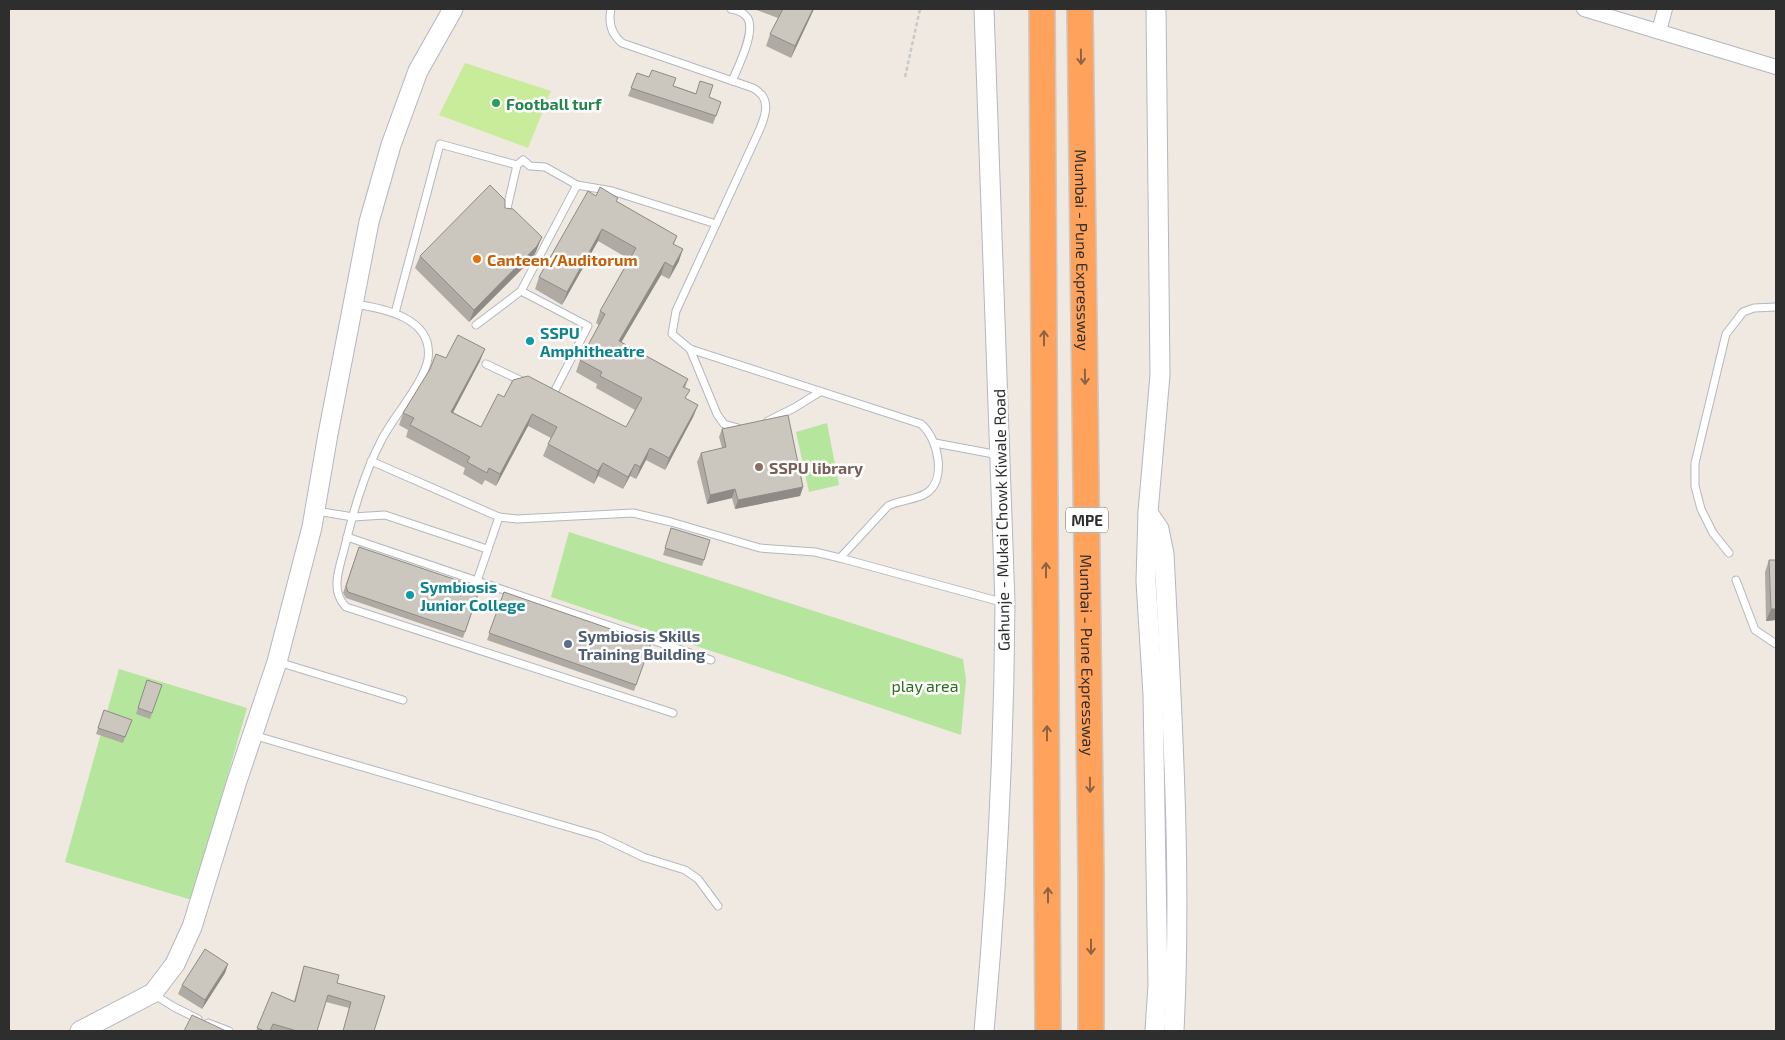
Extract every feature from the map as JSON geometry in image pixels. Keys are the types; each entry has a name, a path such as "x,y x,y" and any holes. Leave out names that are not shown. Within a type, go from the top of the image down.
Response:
{"highway":[{"name":"MPE","path":"1042,9 1048,1031"},
{"name":"Mumbai - Pune Expressway","path":"1080,9 1091,876 1091,1031"}],"street":[{"path":"80,1031 153,993 175,964 192,927 252,735 277,662 315,511 370,222 391,145 418,71 454,9"},
{"name":"Gahunje - Mukai Chowk Kiwale Road","path":"984,9 1005,603 1004,685 997,833 984,1031"},
{"path":"1155,1031 1158,985 1153,694 1146,581 1148,512 1160,375 1156,9"},
{"path":"1584,9 1776,67"},
{"path":"1659,32 1665,9"},
{"path":"1148,512 1159,529 1165,564 1178,839 1178,950 1174,1031"}],"lane":[{"path":"612,9 611,30 622,43 760,92 764,97 767,112 676,311 672,334 690,349 921,424 930,431 936,443 937,475 932,487 920,496 898,501 888,506 840,558"},
{"path":"731,9 746,16 750,23 750,36 732,81"},
{"path":"395,313 440,144 517,165"},
{"path":"505,217 517,165 523,160 530,166 545,168 577,186 612,191 716,224"},
{"path":"476,325 521,291 577,186"},
{"path":"521,291 588,326 552,396 543,392"},
{"path":"354,304 395,313 414,324 422,332 426,342 428,359 420,377 381,440 372,461 353,517 339,568 336,590 338,599 346,607 672,713"},
{"path":"1729,553 1714,533 1701,509 1695,486 1695,463 1726,334 1743,312 1754,308 1776,307"},
{"path":"690,349 717,414 724,424 734,428 747,428"},
{"path":"486,364 535,388"},
{"path":"760,425 820,392"},
{"path":"936,443 1001,455"},
{"path":"372,461 499,517 517,519 633,513 760,548 815,552 840,558 1005,603"},
{"path":"315,511 353,517 384,515 488,550"},
{"path":"477,581 499,517"},
{"path":"347,537 712,660"},
{"path":"1736,580 1755,630 1776,644"},
{"path":"277,662 403,700"},
{"path":"252,735 599,836 643,857 684,870 698,879 718,906"},
{"path":"153,993 174,1008 228,1031"}],"path":[{"path":"905,77 920,9"}],"green space":[{"name":"Football turf","path":"465,63 551,91 528,148 439,115"},
{"path":"827,423 839,485 809,492 796,432"},
{"name":"play area","path":"569,532 963,659 966,680 961,735 551,597"},
{"path":"119,669 247,708 192,900 65,862"}],"building":[{"path":"783,9 813,9 795,46 770,34"},
{"path":"652,70 676,78 673,86 696,94 700,81 713,85 709,97 721,102 716,116 631,88 637,73 649,77"},
{"name":"Canteen/Auditorum","path":"490,185 505,200 505,208 513,209 542,237 537,246 474,310 420,256"},
{"path":"600,187 618,198 616,201 677,236 673,244 683,249 673,267 665,262 619,341 688,379 683,387 690,390 685,398 698,405 669,458 650,448 640,467 635,464 628,477 603,463 598,471 548,444 557,427 532,414 500,474 489,468 487,473 467,462 470,457 410,425 414,418 403,413 430,369 436,354 446,358 458,335 485,349 451,412 481,427 498,394 504,397 513,380 528,376 626,427 642,398 600,376 602,372 580,360 605,314 600,311 636,248 602,229 567,292 539,277 588,191 596,196"},
{"name":"SSPU library","path":"788,415 803,487 738,500 735,489 710,495 701,453 726,447 722,429"},
{"path":"671,528 710,540 704,560 665,548"},
{"name":"Symbiosis Junior College","path":"359,547 480,588 465,632 348,592 346,586"},
{"path":"1769,560 1776,560 1776,609 1771,609"},
{"name":"Symbiosis Skills Training Building","path":"504,592 651,643 636,685 489,633"},
{"path":"147,680 162,685 152,713 138,708"},
{"path":"104,710 132,720 125,737 98,728"},
{"path":"205,949 228,964 205,1000 182,985"},
{"path":"304,966 339,975 337,983 385,996 374,1031 343,1031 351,1002 328,995 317,1031 297,1031 273,1024 270,1031 257,1028 272,992 295,1002"},
{"path":"192,1015 226,1031 184,1031"}],"place":[{"name":"Football turf","path":"496,103"},
{"name":"Canteen/Auditorum","path":"477,259"},
{"name":"SSPU Amphitheatre","path":"530,341"},
{"name":"SSPU library","path":"759,467"},
{"name":"Symbiosis Junior College","path":"410,595"},
{"name":"Symbiosis Skills Training Building","path":"568,644"}]}
